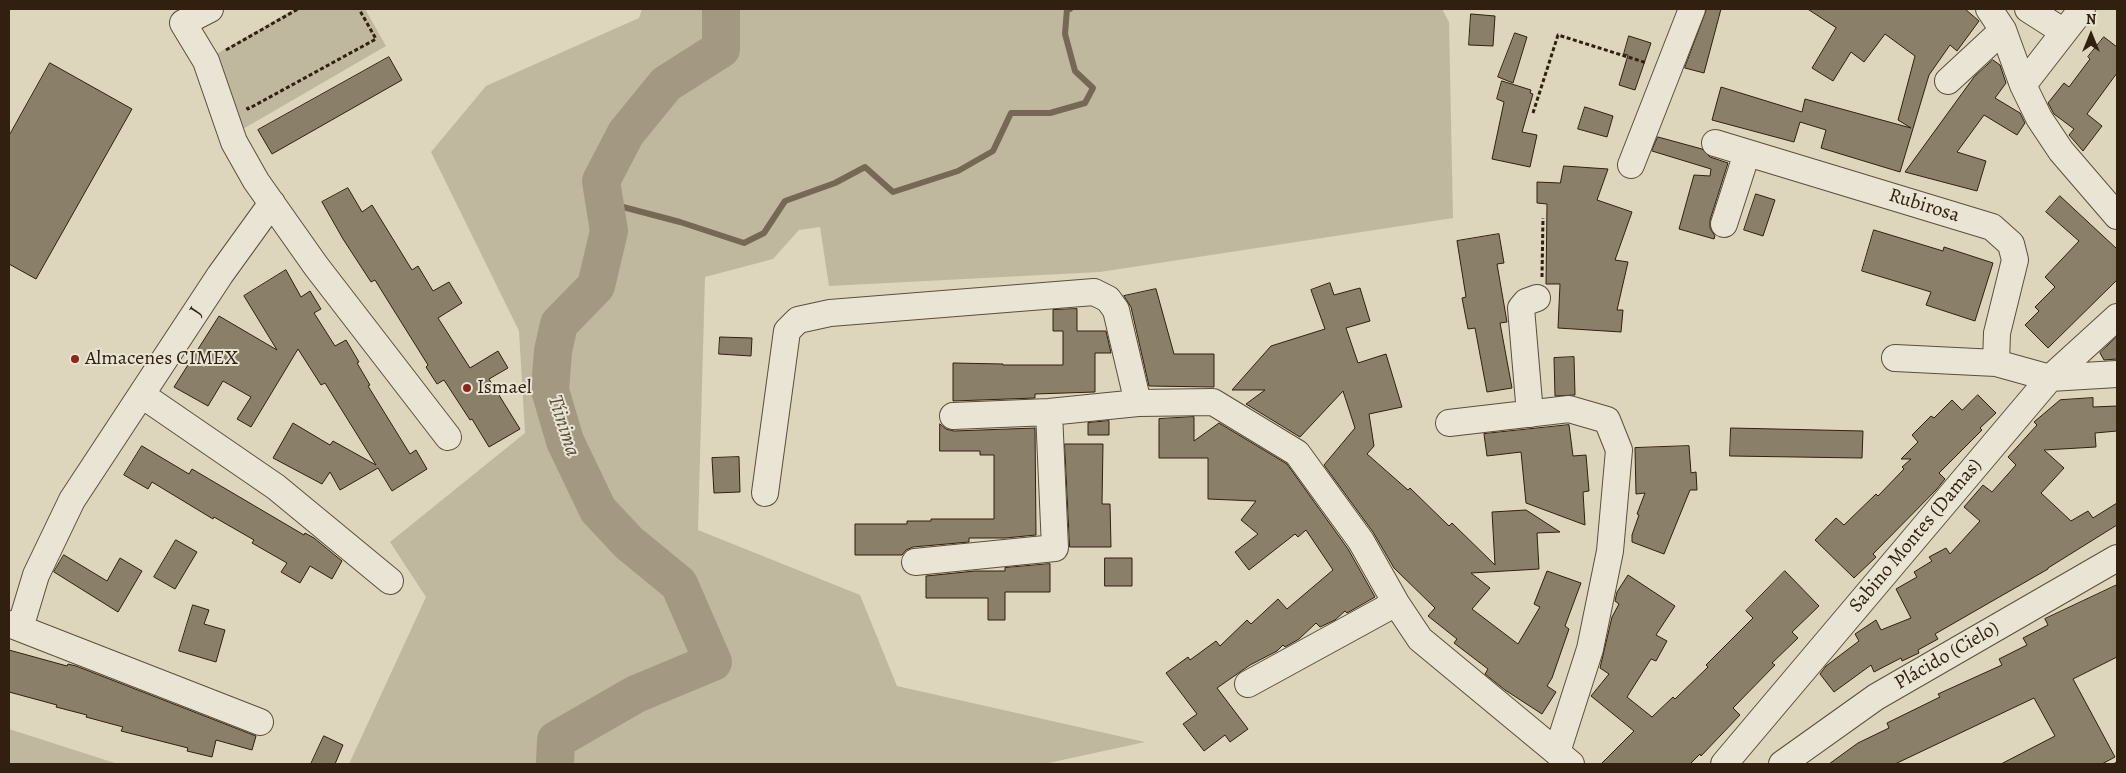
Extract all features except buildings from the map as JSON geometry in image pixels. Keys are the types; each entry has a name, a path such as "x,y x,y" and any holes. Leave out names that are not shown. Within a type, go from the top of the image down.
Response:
{"street":[{"path":"210,9 183,23 206,61 234,142 256,182 316,266 448,437"},
{"path":"1631,165 1692,9"},
{"path":"2028,9 2064,32"},
{"path":"2023,85 2082,9"},
{"path":"1948,80 1996,19 2023,85 2039,118 2061,151 2117,216"},
{"name":"Rubirosa","path":"1715,143 1992,227 2012,244 2015,260 1998,333 1996,363"},
{"path":"1724,224 1747,153"},
{"name":"J","path":"14,626 72,500 220,276 272,203"},
{"path":"765,493 787,331 798,320 830,313 1094,292 1108,299 1116,310 1138,403"},
{"path":"1530,414 1521,308 1526,302 1537,298"},
{"name":"Sabino Montes (Damas)","path":"1724,764 2050,378 2117,317"},
{"path":"1895,358 1996,363 2050,378 2117,374"},
{"path":"142,395 276,488 390,581"},
{"path":"953,416 1049,412 1138,403 1213,402 1296,453 1361,541 1396,603 1420,639 1564,758 1592,640 1610,551 1619,450 1607,420 1569,409 1449,423"},
{"path":"915,562 1055,548 1049,412"},
{"name":"Plácido (Cielo)","path":"1782,764 1876,697 2117,558"},
{"path":"1248,684 1396,603"},
{"path":"14,626 260,722"}],"path":[{"path":"218,55 298,9"},
{"path":"244,101 248,109 376,38 359,9"},
{"path":"1533,114 1558,35 1669,69"},
{"path":"1537,298 1540,296 1541,291 1544,218"}],"shaded area":[{"path":"294,9 365,9 386,46 243,129 213,56"},
{"path":"642,9 1442,9 1449,22 1453,218 1100,272 829,286 820,227 799,230 773,259 705,277 698,530 860,595 897,686 1145,742 1044,764 349,764 426,597 390,542 525,433 519,331 431,152 486,86 639,18"},
{"path":"9,729 118,764 9,764"}],"waterway":[{"name":"Tíinima","path":"555,764 556,740 636,694 713,662 679,584 629,543 598,510 565,441 550,390 553,351 559,324 596,286 609,231 601,181 626,133 666,84 721,49 721,9"},
{"path":"604,202 680,222 744,243 764,233 785,201 835,183 865,167 893,192 958,171 993,151 1011,113 1050,113 1085,103 1093,88 1075,71 1065,34 1067,9 1070,9"}],"place":[{"name":"Almacenes CIMEX","path":"75,359"},
{"name":"Ismael","path":"467,388"}]}
